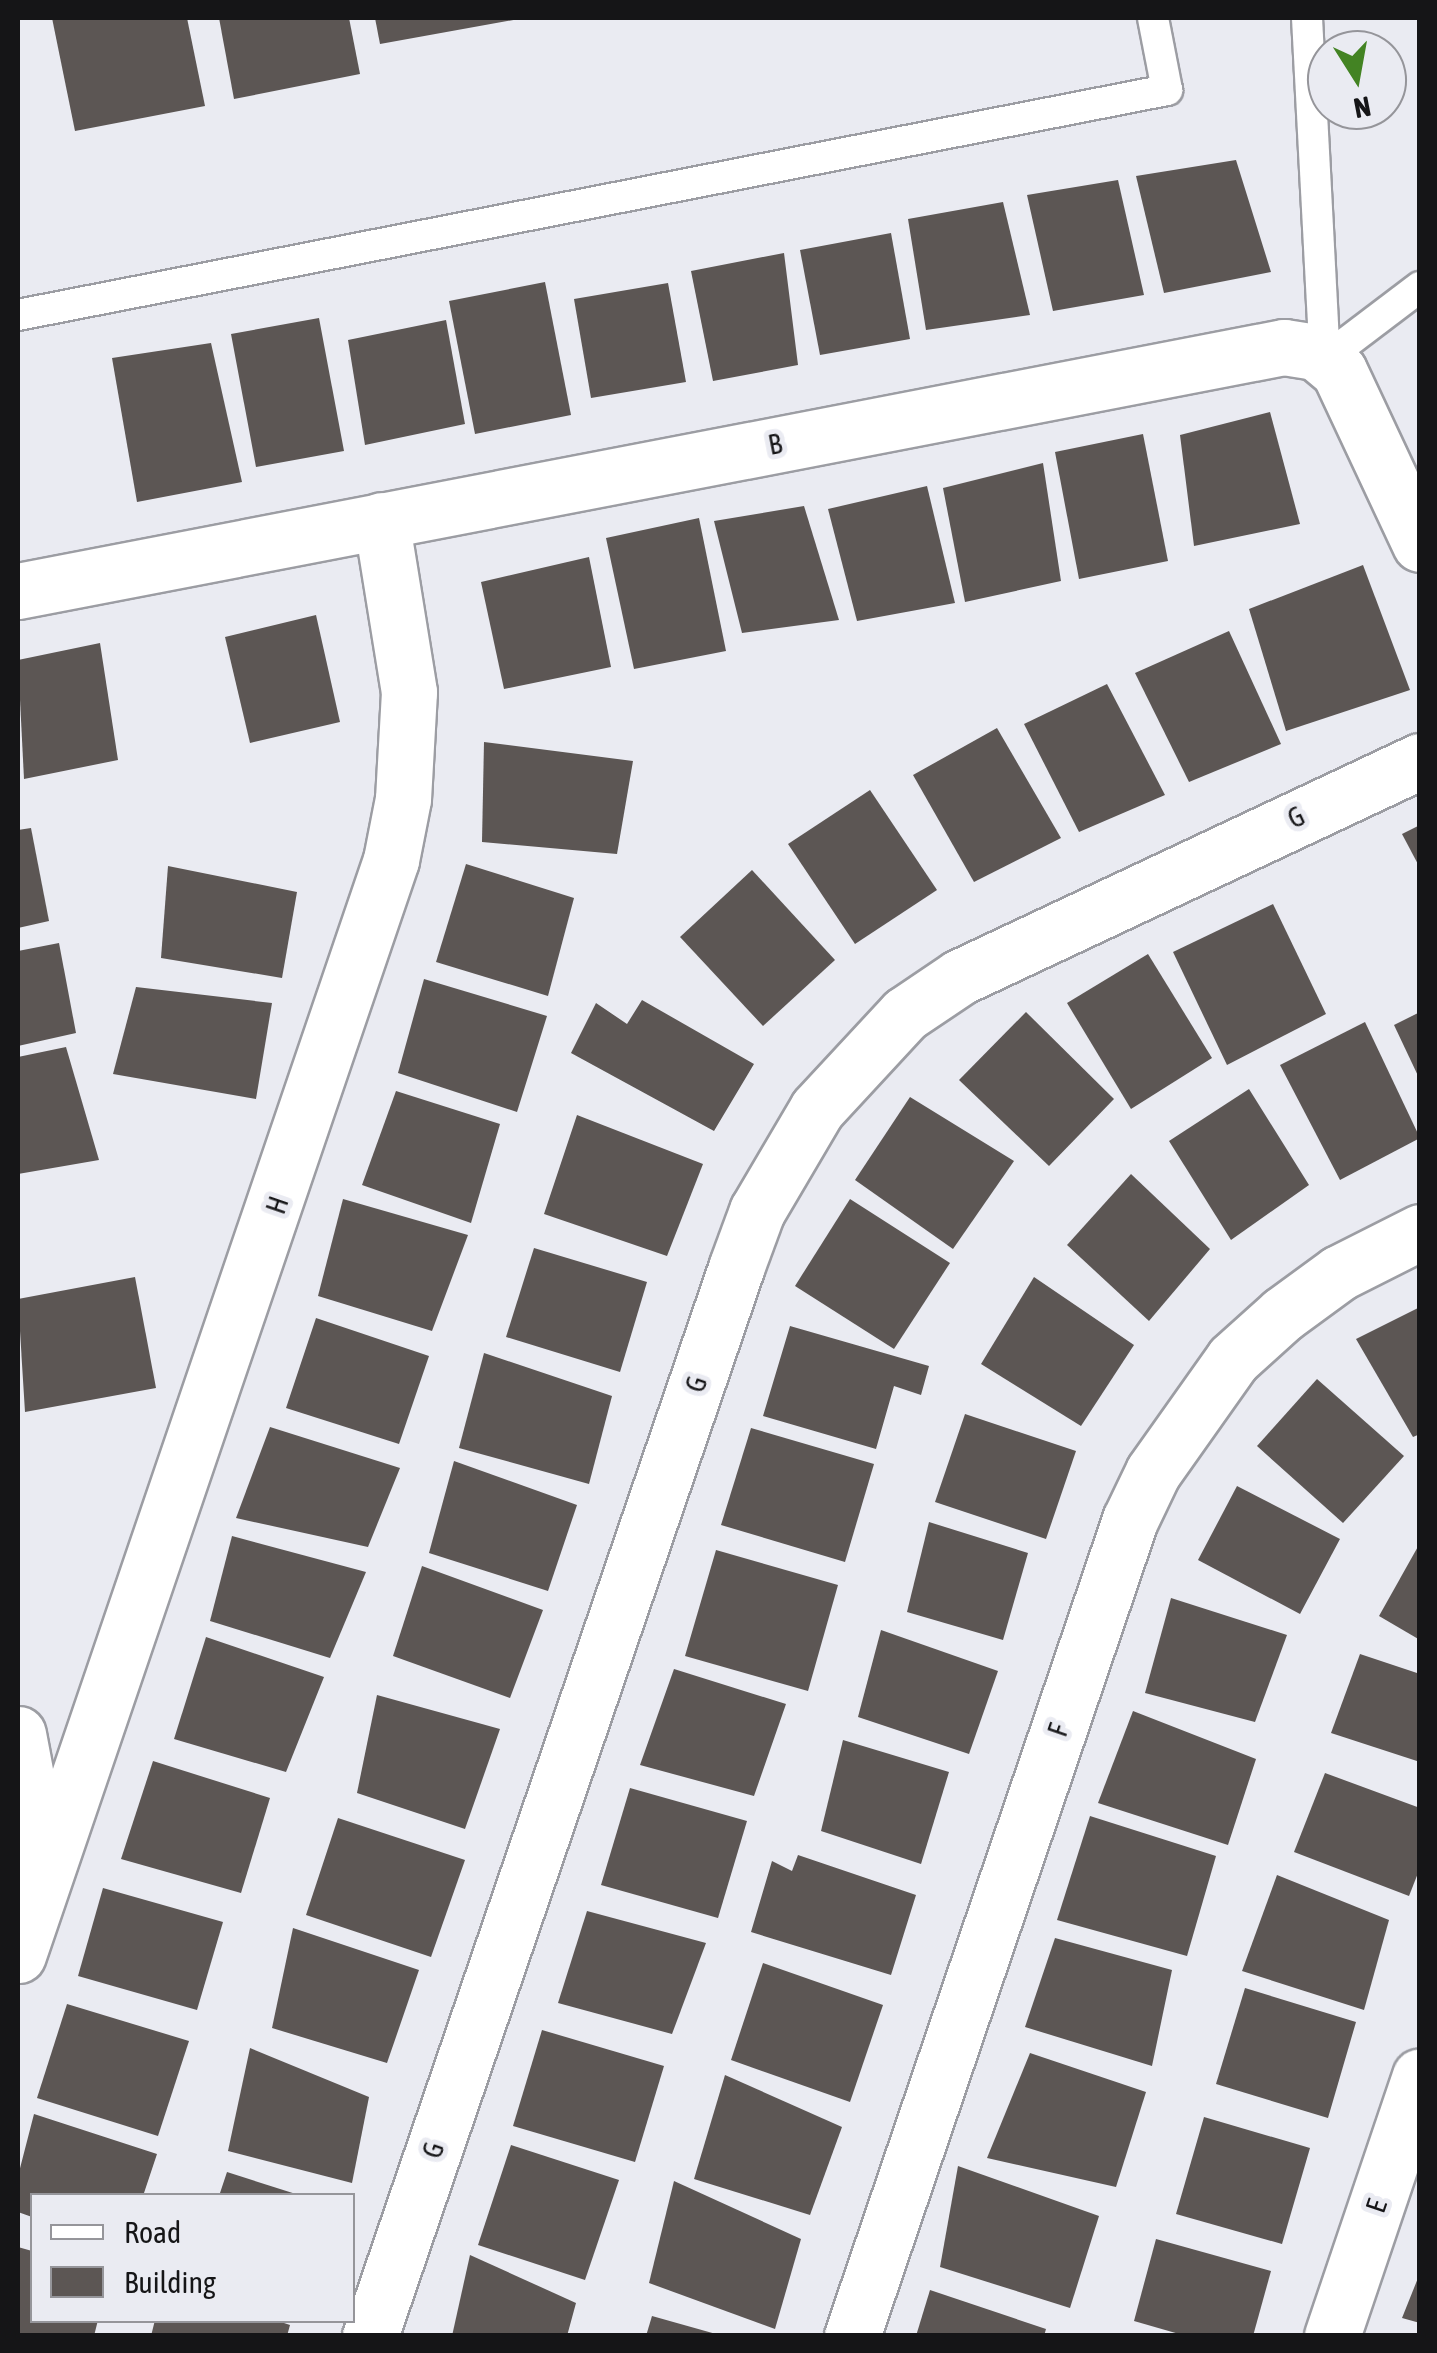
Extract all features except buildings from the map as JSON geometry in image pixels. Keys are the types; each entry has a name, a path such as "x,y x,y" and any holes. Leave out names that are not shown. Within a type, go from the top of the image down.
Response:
{"street":[{"name":"B","path":"18,591 1255,352 1284,347 1325,359"},
{"path":"1325,359 1356,401 1420,544"},
{"name":"H","path":"18,1955 392,860 407,763 408,692 381,520"},
{"name":"G","path":"370,2336 736,1268 757,1211 817,1109 892,1026 960,977 1420,761"},
{"name":"F","path":"852,2336 1124,1539 1153,1472 1233,1359 1283,1314 1339,1274 1420,1232"},
{"name":"H","path":"18,1734 45,1874"},
{"name":"E","path":"1332,2336 1420,2076"}],"lane":[{"path":"18,315 1167,90 1152,18"},
{"path":"1308,18 1325,359"},
{"path":"1325,359 1420,287"}]}
